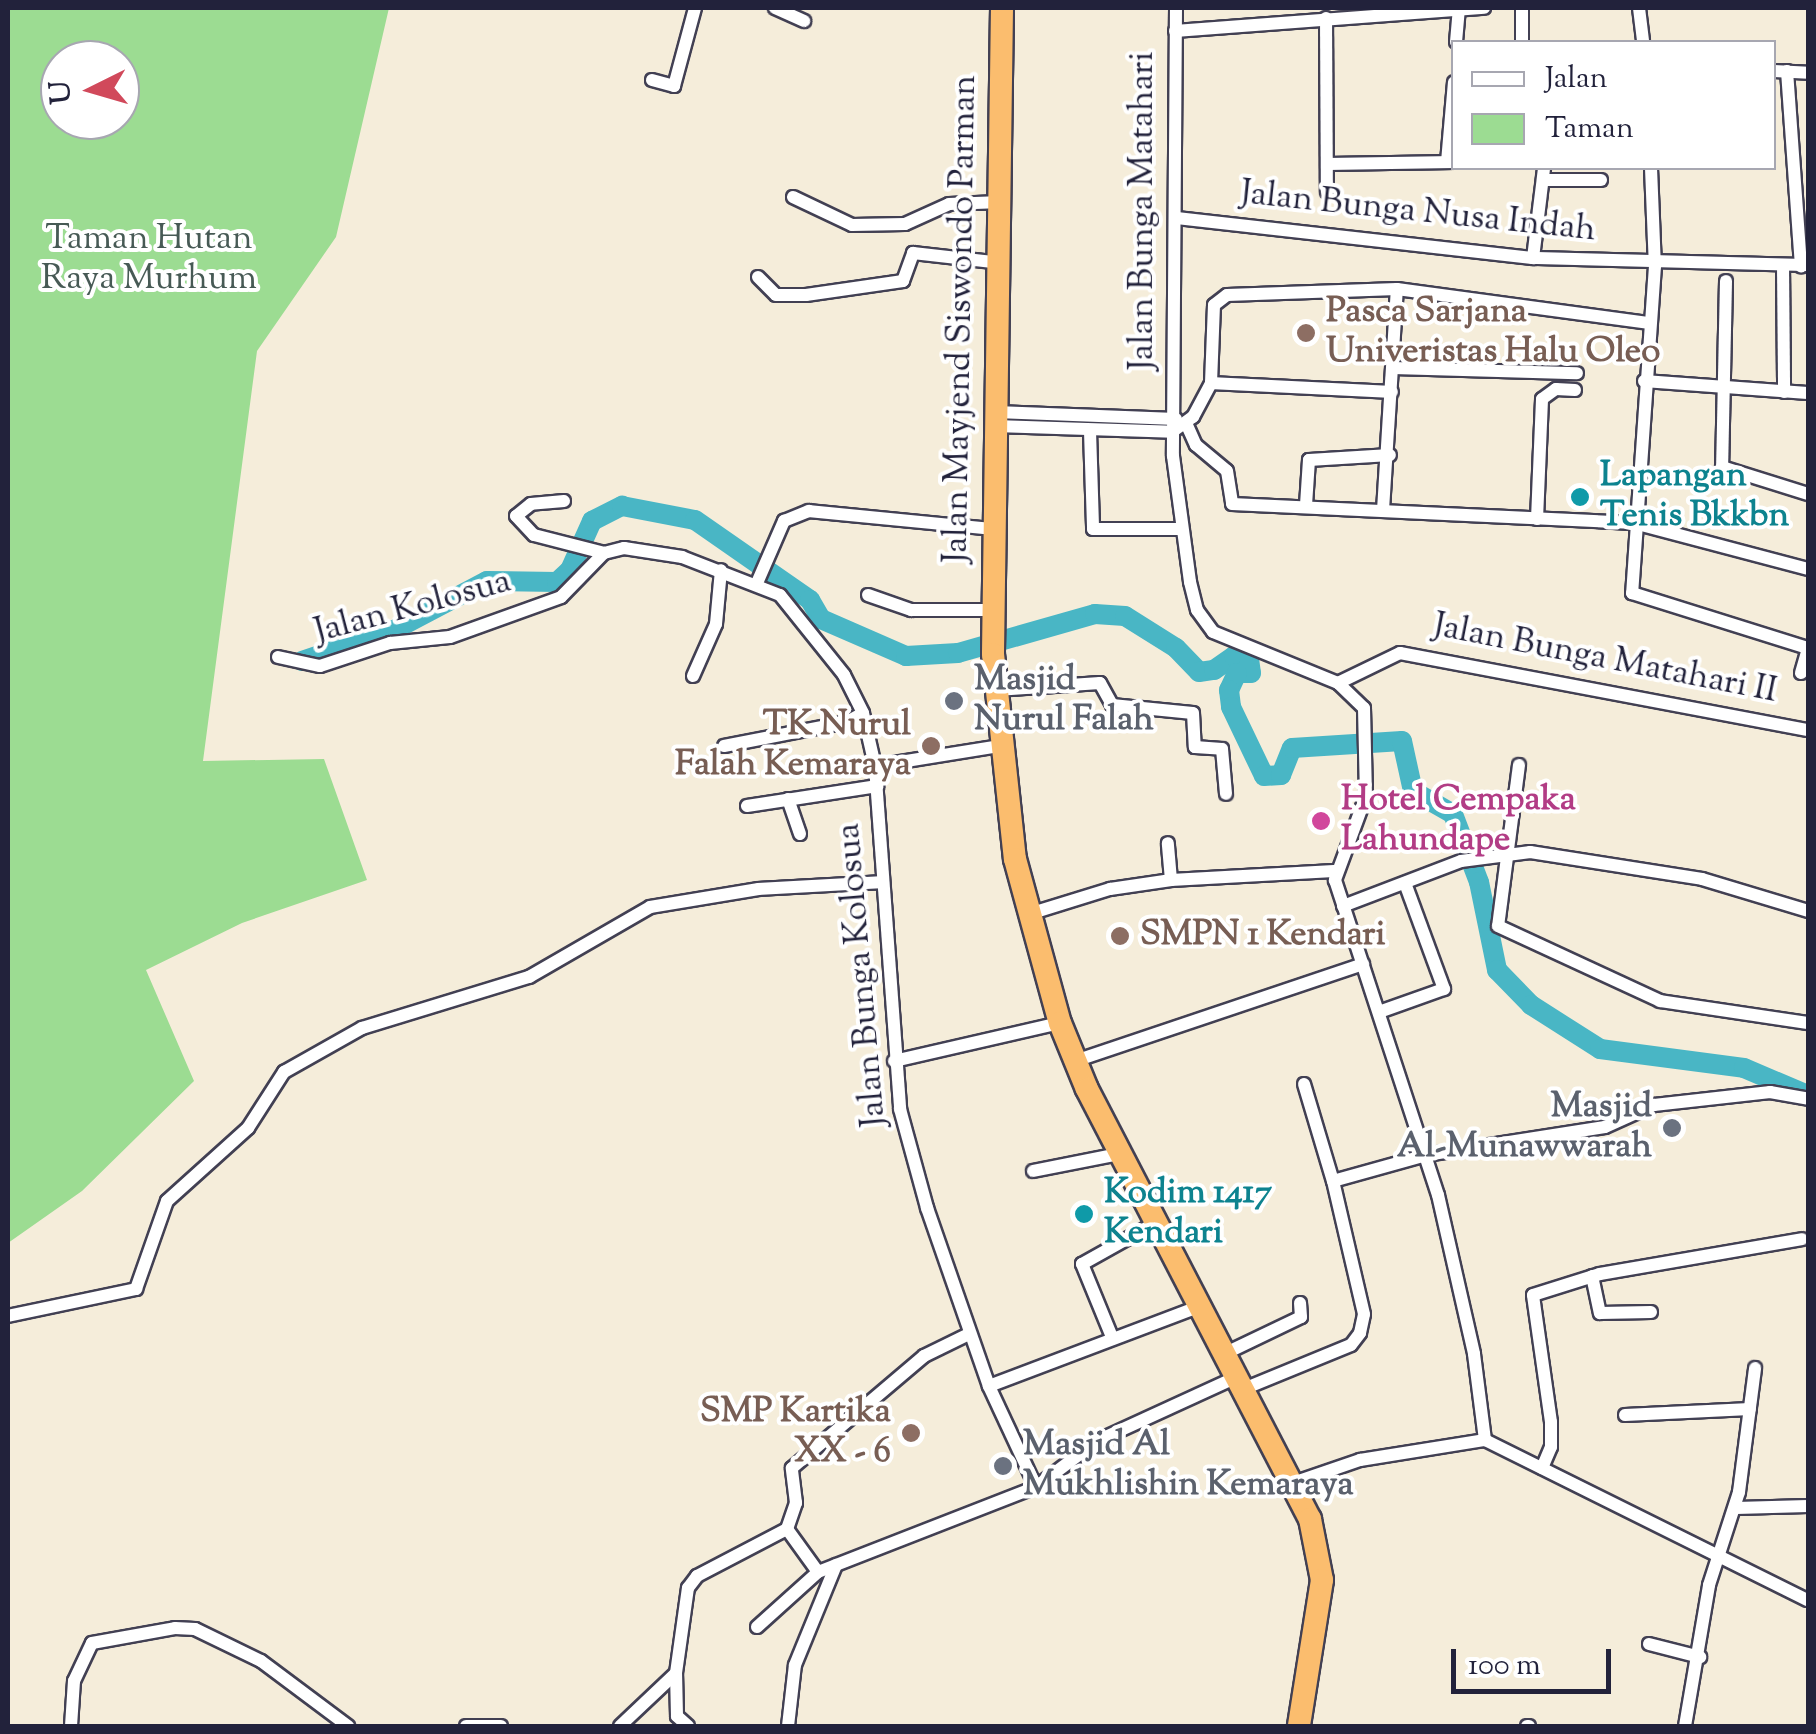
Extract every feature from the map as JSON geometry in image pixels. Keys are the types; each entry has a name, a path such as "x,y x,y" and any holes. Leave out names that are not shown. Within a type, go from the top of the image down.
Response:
{"highway":[{"name":"Jalan Mayjend Siswondo Parman","path":"1002,8 993,632 1000,746 1029,914 1060,1023 1118,1154 1296,1482 1322,1580 1299,1726"}],"street":[{"path":"652,80 674,86 695,8"},
{"path":"775,8 804,21"},
{"name":"Jalan Bunga Matahari","path":"1176,8 1180,529 1206,625 1338,683"},
{"path":"1175,30 1484,8"},
{"path":"1522,8 1522,40"},
{"path":"1640,8 1643,40"},
{"path":"1456,40 1458,9"},
{"path":"1326,18 1328,192"},
{"path":"1805,265 1780,71 1808,73"},
{"path":"1327,164 1450,162"},
{"path":"1652,170 1655,266 1629,578 1635,597 1808,649 1800,673"},
{"path":"1533,258 1544,174 1601,180"},
{"path":"793,198 852,225 905,224 949,204 1001,202"},
{"name":"Jalan Bunga Nusa Indah","path":"1176,218 1533,258 1655,266 1805,265"},
{"path":"758,277 776,295 806,295 902,281 913,253 1001,263"},
{"path":"1783,266 1784,392"},
{"path":"1726,281 1724,470 1808,494"},
{"path":"995,419 1090,431 1178,424 1211,383 1214,305 1221,296 1397,289 1650,323"},
{"path":"1383,510 1390,455 1397,289"},
{"path":"1393,368 1577,373"},
{"path":"1644,381 1724,390 1808,393"},
{"path":"1211,383 1392,392"},
{"path":"1537,519 1542,399 1550,391 1575,390"},
{"name":"Jalan Bunga Matahari","path":"995,419 1178,424"},
{"path":"1178,424 1226,471 1232,504 1634,523 1808,569"},
{"path":"1090,431 1093,529 1180,529"},
{"path":"1306,505 1309,460 1390,455"},
{"path":"564,500 531,504 516,516 531,533 568,540 604,553"},
{"path":"763,572 784,522 809,511 993,529"},
{"name":"Jalan Bunga Kolosua","path":"604,553 644,550 721,570 763,572 808,626 863,713 877,786 894,1061 912,1159 968,1334 1036,1488"},
{"name":"Jalan Kolosua","path":"278,657 320,666 390,643 450,636 560,597 604,553"},
{"path":"693,676 716,624 721,570"},
{"path":"868,595 993,632"},
{"name":"Jalan Bunga Matahari II","path":"1338,683 1385,656 1409,654 1808,730"},
{"path":"996,690 1100,683 1112,705 1193,713 1196,748 1222,749 1226,794"},
{"path":"1338,683 1361,701 1370,768 1366,796 1334,871 1426,1154 1457,1272 1485,1440"},
{"path":"724,746 847,722 863,713"},
{"path":"875,766 1000,746"},
{"path":"1520,766 1503,853 1498,926 1660,1001 1808,1023"},
{"name":"Jalan Bunga Kolosua","path":"747,806 877,786"},
{"path":"788,798 800,834"},
{"path":"1168,843 1171,880"},
{"path":"1343,906 1461,861 1503,853 1563,855 1702,879 1808,911"},
{"path":"1029,914 1110,889 1171,880 1334,871"},
{"path":"8,1316 136,1289 167,1201 248,1128 284,1072 362,1028 529,977 650,907 759,888 883,882"},
{"path":"1379,1012 1444,989 1405,883"},
{"path":"1075,1061 1363,964"},
{"path":"894,1061 1060,1023"},
{"path":"757,1627 818,1572 1036,1488 1097,1441 1243,1382 1320,1360 1360,1333 1364,1314 1333,1181 1304,1084"},
{"path":"1333,1181 1426,1154 1605,1127 1654,1105 1770,1092 1808,1099"},
{"path":"1034,1171 1118,1154"},
{"path":"1112,1337 1082,1264 1157,1222"},
{"path":"1542,1468 1551,1448 1550,1409 1532,1296 1592,1276 1802,1239"},
{"path":"1592,1276 1600,1313 1652,1312"},
{"path":"1226,1354 1301,1317 1300,1303"},
{"path":"989,1386 1202,1305"},
{"path":"688,1726 677,1716 676,1673 692,1581 787,1529 796,1503 792,1468 924,1356 968,1334"},
{"path":"1685,1726 1717,1554 1736,1508 1756,1368"},
{"path":"1625,1414 1750,1408"},
{"path":"1296,1482 1375,1457 1485,1440 1808,1600"},
{"path":"1736,1508 1808,1506"},
{"path":"787,1529 818,1572"},
{"path":"788,1726 794,1665 836,1565"},
{"path":"71,1726 74,1680 92,1643 175,1628 195,1629 261,1661 348,1726"},
{"path":"1649,1644 1700,1657"},
{"path":"620,1726 676,1673"},
{"path":"466,1726 501,1726"}],"green space":[{"name":"Taman Hutan Raya Murhum","path":"8,8 389,8 336,237 257,351 203,761 324,759 367,880 242,923 146,970 194,1081 82,1191 8,1243"}],"waterway":[{"path":"302,661 396,629 487,581 557,582 570,570 592,521 622,506 695,520 810,600 821,619 906,656 958,653 1095,614 1125,616 1176,648 1199,672 1214,670 1234,656 1249,659 1251,673 1237,673 1229,690 1231,707 1264,776 1281,775 1292,748 1402,741 1413,791 1453,814 1479,882 1497,970 1531,1005 1600,1049 1744,1068 1803,1093"}],"place":[{"name":"Pasca Sarjana Univeristas Halu Oleo","path":"1306,333"},
{"name":"Lapangan Tenis Bkkbn","path":"1580,497"},
{"name":"Masjid Nurul Falah","path":"954,701"},
{"name":"TK Nurul Falah Kemaraya","path":"931,746"},
{"name":"Hotel Cempaka Lahundape","path":"1321,821"},
{"name":"SMPN 1 Kendari","path":"1120,936"},
{"name":"Masjid Al-Munawwarah","path":"1672,1128"},
{"name":"Kodim 1417 Kendari","path":"1084,1214"},
{"name":"SMP Kartika XX - 6","path":"911,1433"},
{"name":"Masjid Al Mukhlishin Kemaraya","path":"1003,1466"}]}
